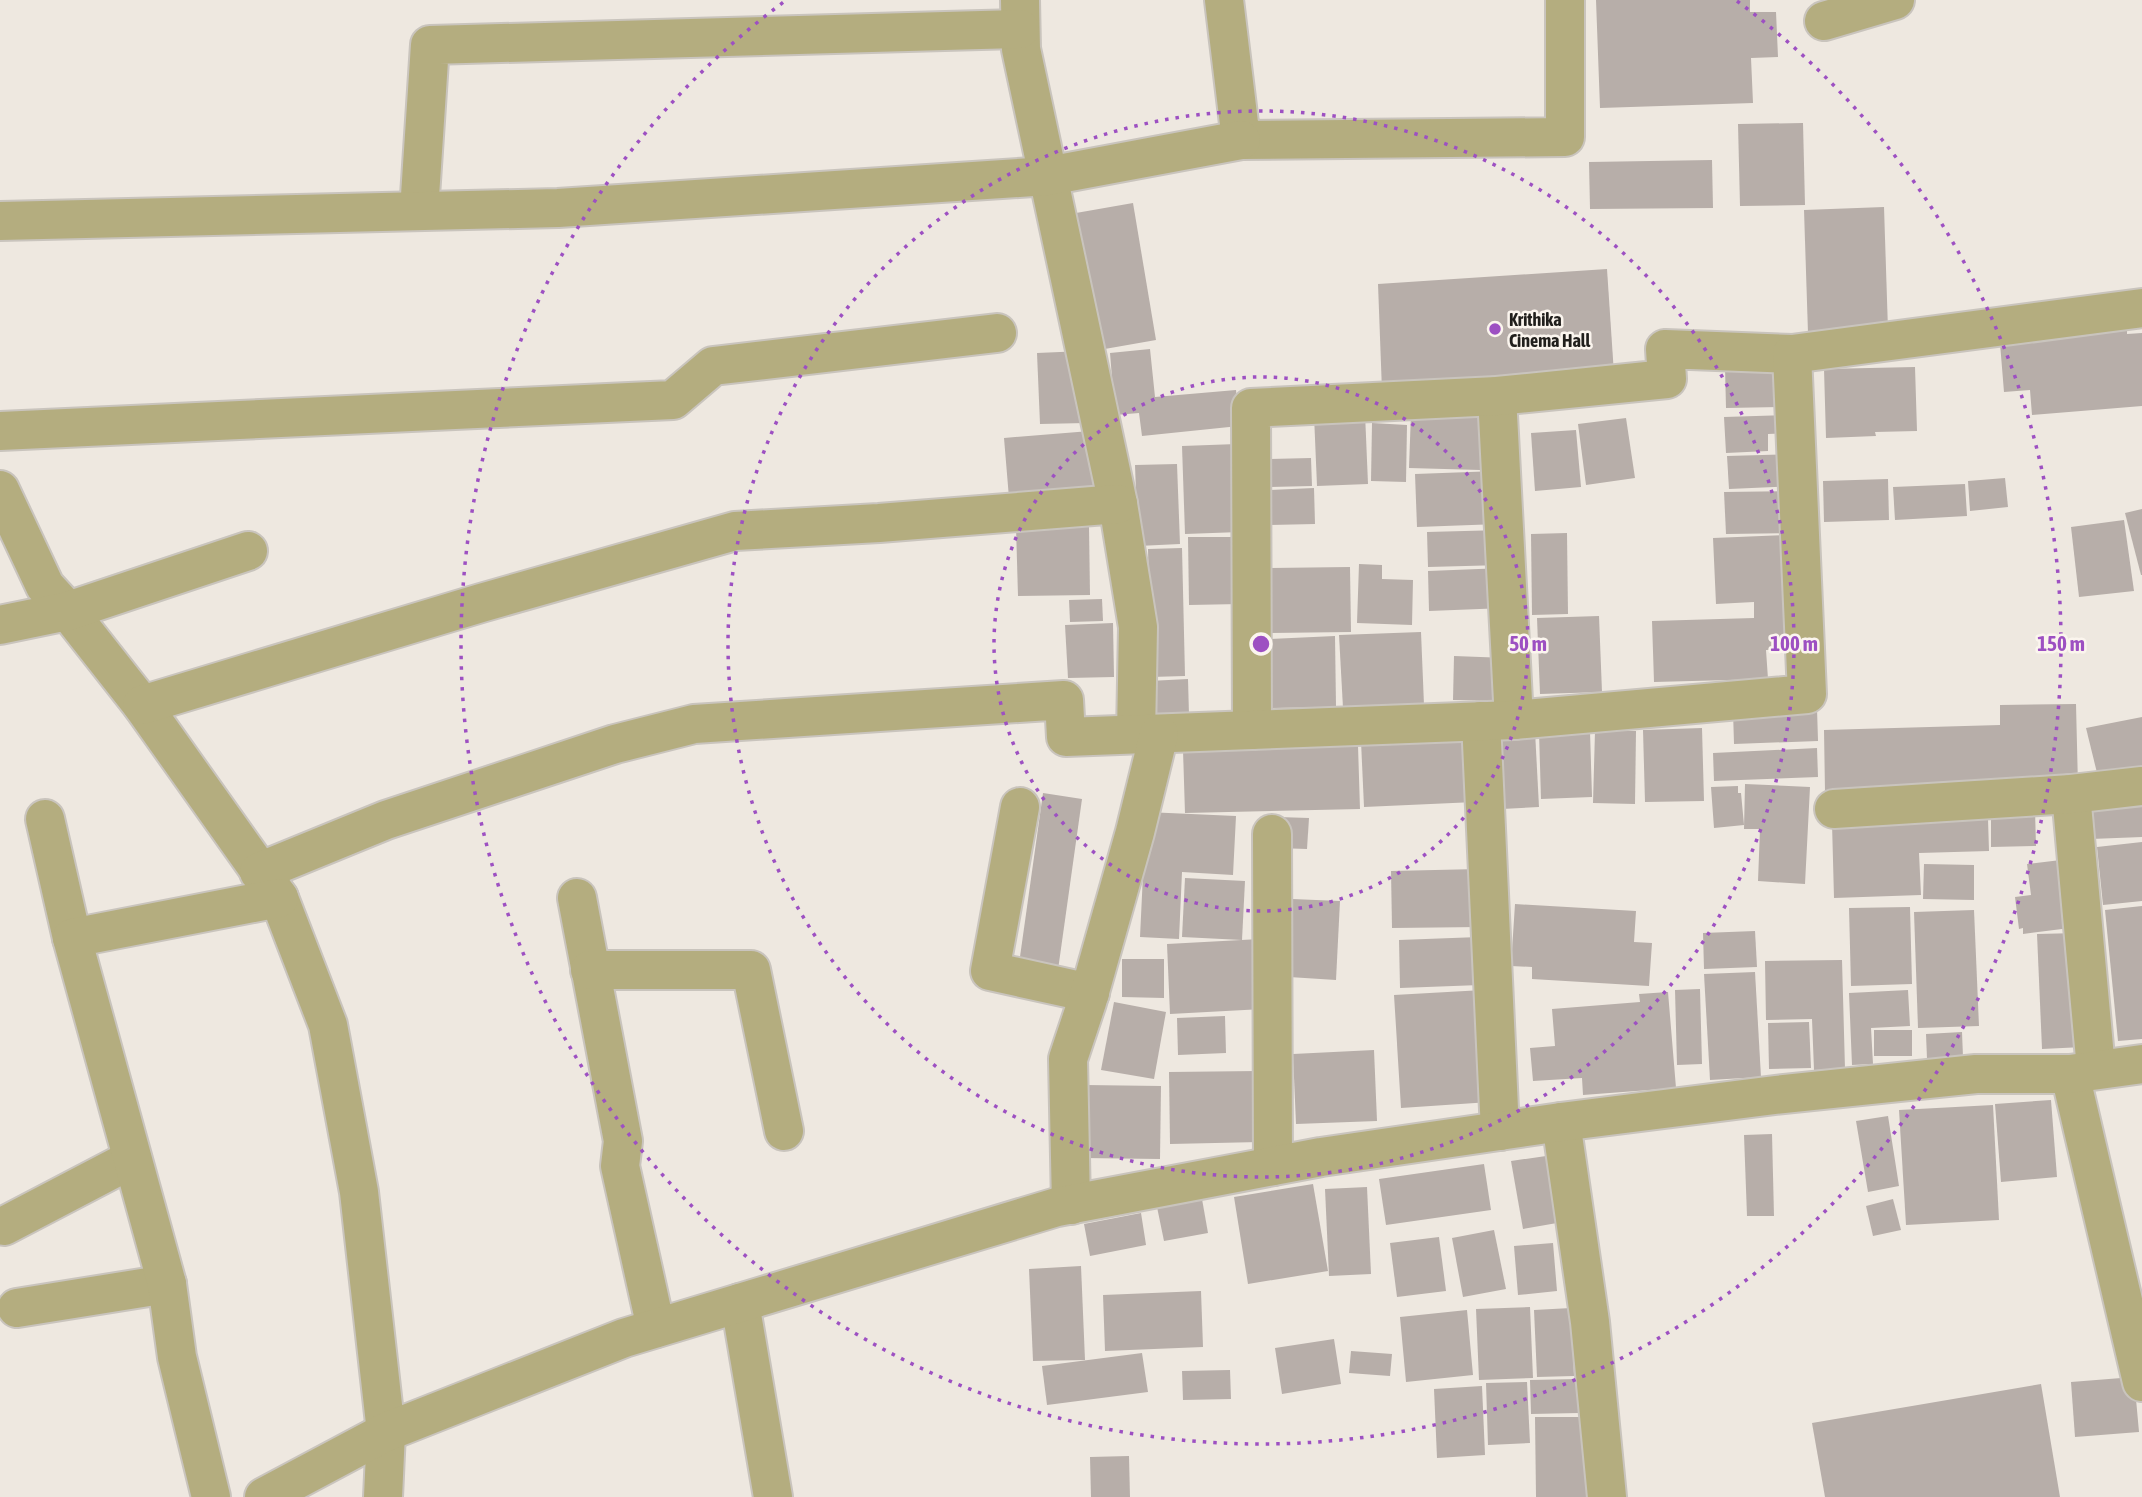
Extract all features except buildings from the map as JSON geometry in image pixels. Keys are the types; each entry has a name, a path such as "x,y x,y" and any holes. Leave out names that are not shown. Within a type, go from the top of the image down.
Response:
{"street":[{"path":"1224,0 1241,140"},
{"path":"0,220 558,208 1048,176 1241,140 1565,137 1565,0"},
{"path":"1824,20 1895,0"},
{"path":"419,211 430,45 1020,15 1021,49 1118,504 1138,627 1148,734 1135,832 1090,993 1068,1059 1071,1205"},
{"path":"1252,730 1251,408 1497,396 1667,379 1665,349 1791,354 2142,308"},
{"path":"0,431 673,400 713,366 997,333"},
{"path":"72,939 269,885 386,820 615,744 694,724 1064,699 1066,737 1497,720 1807,694 1791,354"},
{"path":"1497,396 1500,1131"},
{"path":"0,490 46,586 142,705 269,885 328,1025 359,1192 386,1432 383,1497"},
{"path":"142,705 468,607 735,531 879,523 1118,504"},
{"path":"0,625 68,611 248,551"},
{"path":"1834,809 2071,794 2142,786"},
{"path":"2071,794 2083,1072 2142,1382"},
{"path":"1020,807 990,971 1090,993"},
{"path":"46,819 72,939 167,1284 177,1357 211,1497"},
{"path":"1272,834 1273,1166"},
{"path":"577,898 623,1141 620,1166 656,1328"},
{"path":"590,970 751,970 784,1131"},
{"path":"264,1497 386,1432 624,1338 1071,1205 1273,1166 1561,1122 1775,1095 1976,1074 2083,1072 2142,1064"},
{"path":"1561,1122 1590,1322 1607,1497"},
{"path":"4,1226 132,1158"},
{"path":"18,1308 167,1284"},
{"path":"740,1303 773,1497"}],"place":[{"name":"Krithika Cinema Hall","path":"1495,329"}]}
